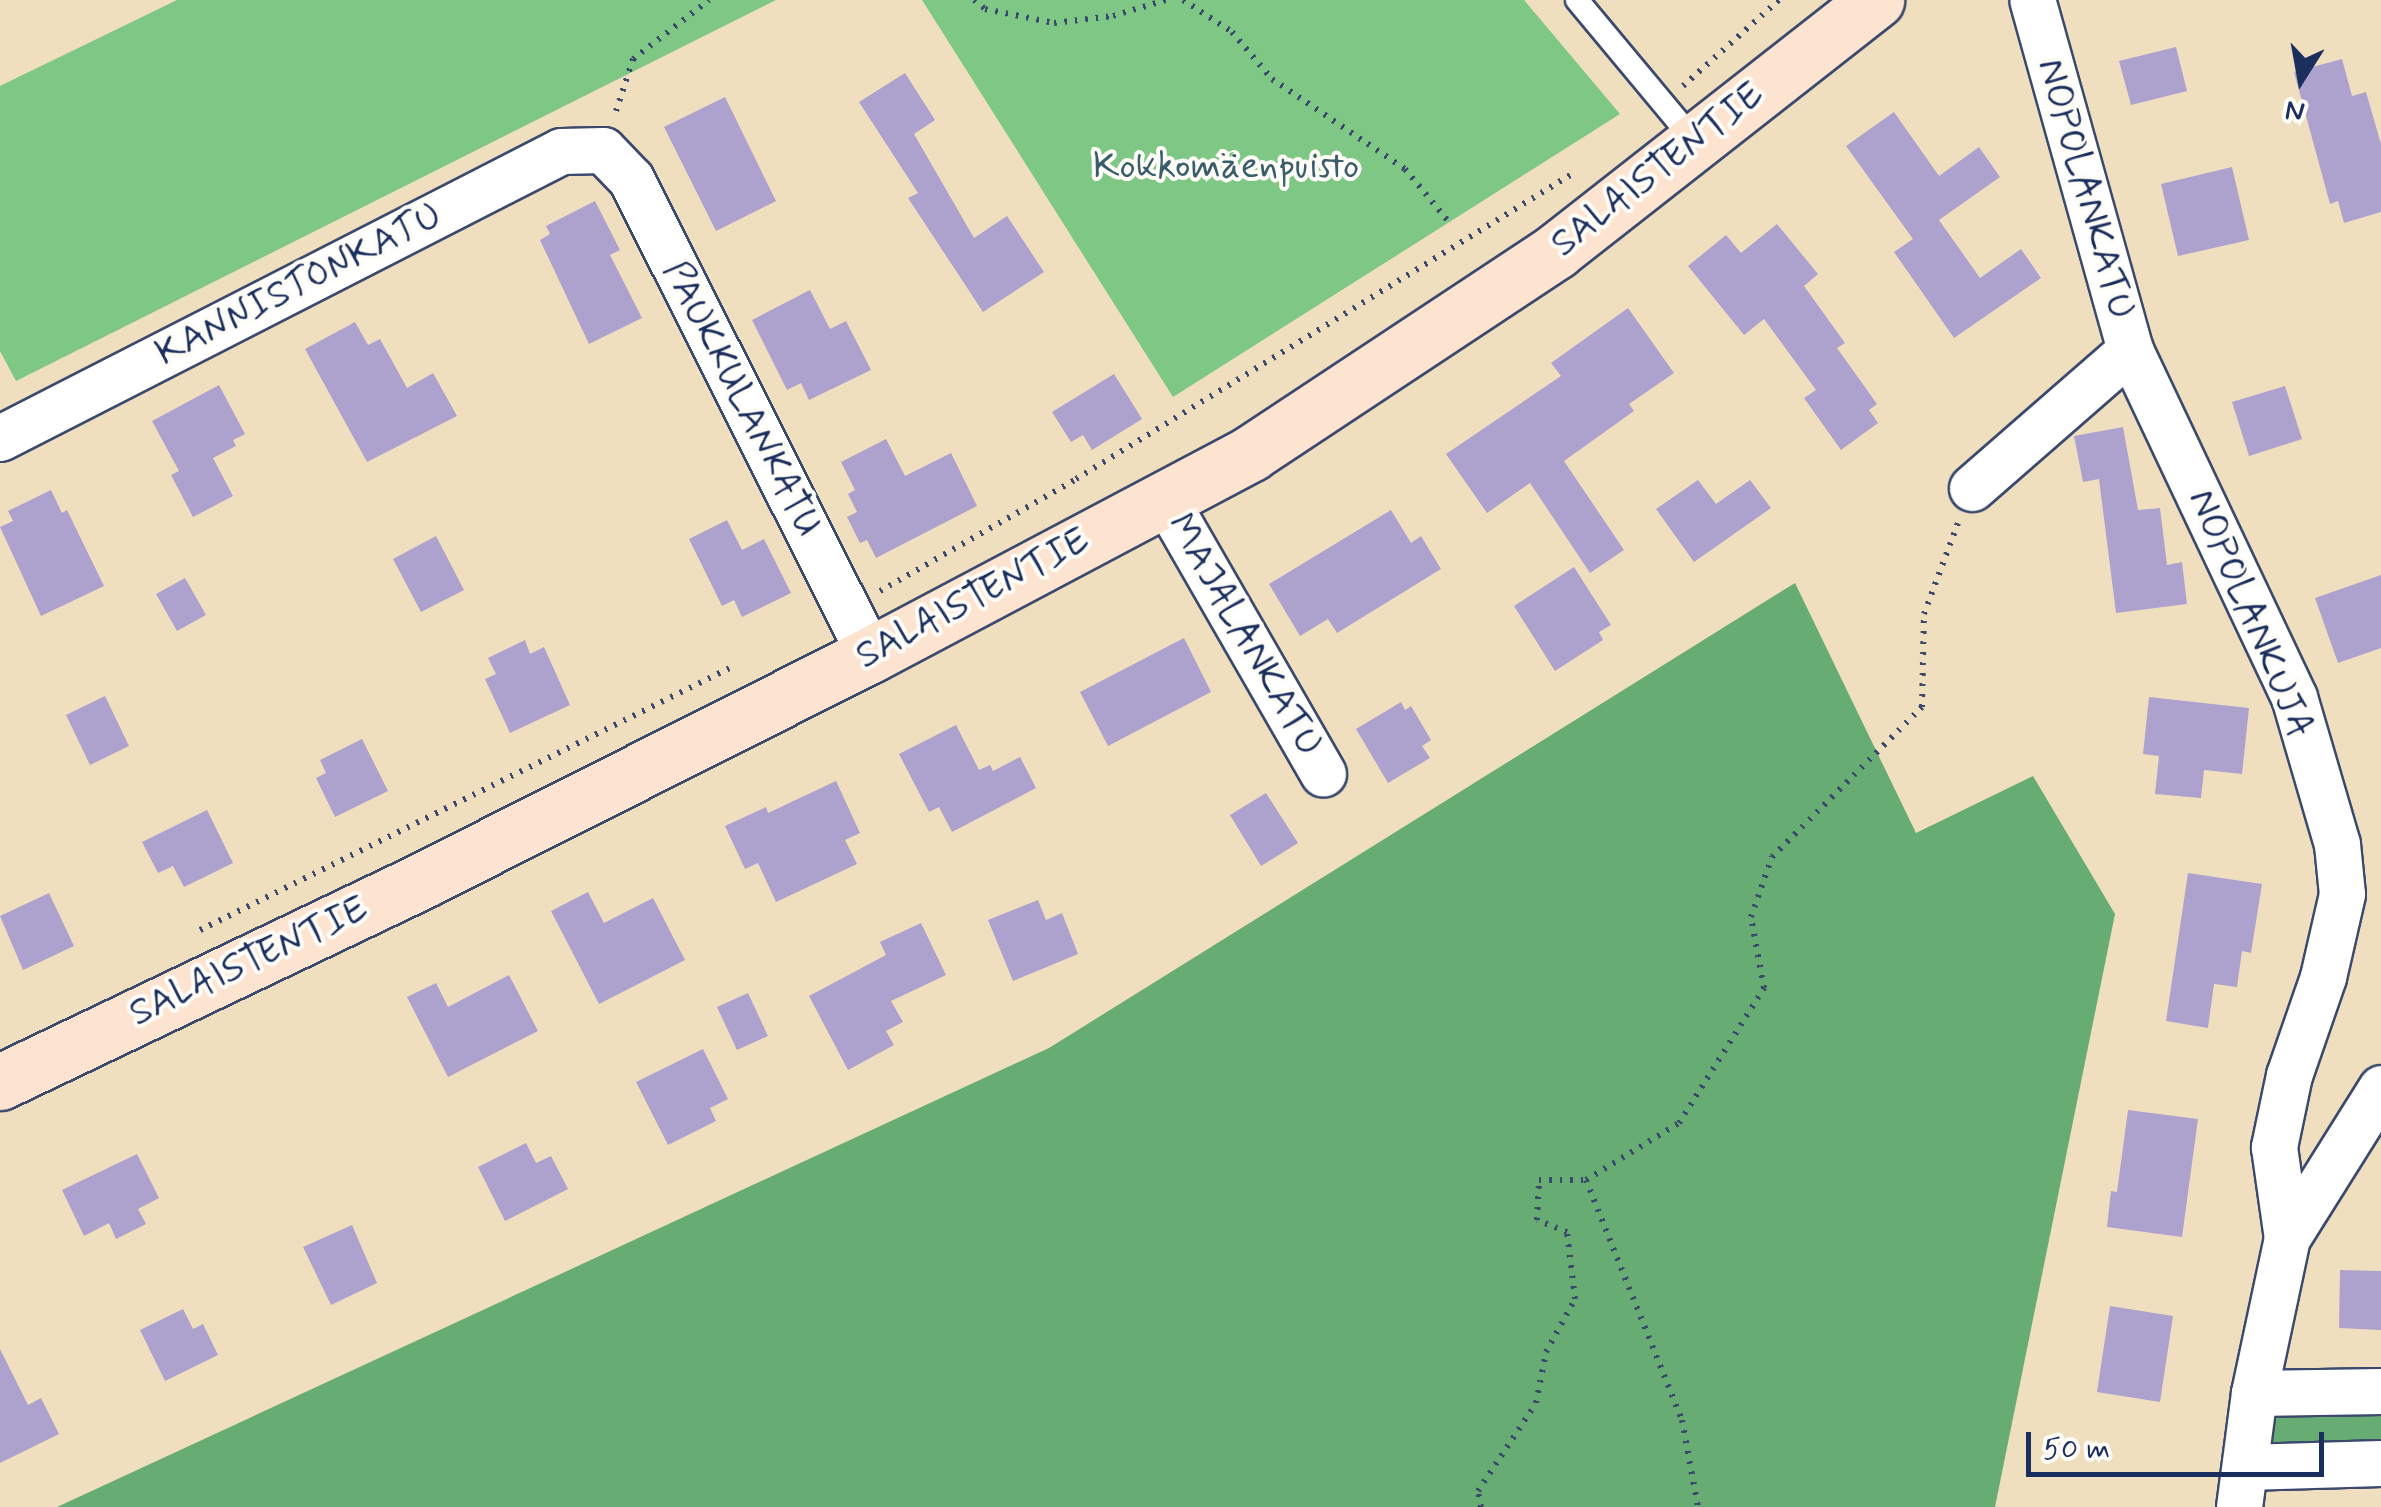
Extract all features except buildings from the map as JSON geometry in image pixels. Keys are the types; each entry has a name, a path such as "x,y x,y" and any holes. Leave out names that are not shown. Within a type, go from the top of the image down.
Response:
{"street":[{"name":"SALAISTENTIE","path":"0,1082 420,882 858,632 1164,496 1251,453 1540,262 1680,123 1876,0"},
{"name":"NOPOLANKATU","path":"1972,488 2130,350 2032,0"},
{"name":"KANNISTONKATU","path":"0,438 561,151 603,150"},
{"name":"PAUKKULANKATU","path":"603,150 631,179 858,632"},
{"name":"NOPOLANKUJA","path":"2130,350 2294,697 2337,844 2342,894 2323,977 2289,1075 2274,1148 2287,1238"},
{"name":"MAJALANKATU","path":"1164,496 1324,774"},
{"path":"2381,1088 2287,1238 2254,1394 2242,1487 2381,1463"},
{"path":"2254,1394 2381,1391"}],"lane":[{"path":"1577,0 1680,123"}],"path":[{"path":"603,150 633,58 709,0"},
{"path":"974,0 986,9 1054,22 1113,16 1166,0"},
{"path":"1182,0 1232,32 1272,79 1405,169 1449,222"},
{"path":"1680,123 1779,0"},
{"path":"858,632 1076,479 1578,171"},
{"path":"1481,1507 1478,1491 1536,1403 1546,1352 1575,1299 1567,1232 1537,1220 1539,1180 1586,1180 1679,1123 1764,988 1751,917 1772,856 1922,706 1924,614 1972,488"},
{"path":"184,937 744,661"},
{"path":"1586,1180 1682,1420 1698,1507"}],"green space":[{"path":"177,0 776,0 16,381 0,351 0,86"},
{"name":"Kokkomäenpuisto","path":"922,0 1524,0 1620,114 1173,397"},
{"path":"1795,583 1916,833 2033,776 2115,914 1995,1507 57,1507 1049,1048"},
{"path":"2381,1399 2381,1455 2253,1460 2260,1401"}]}
